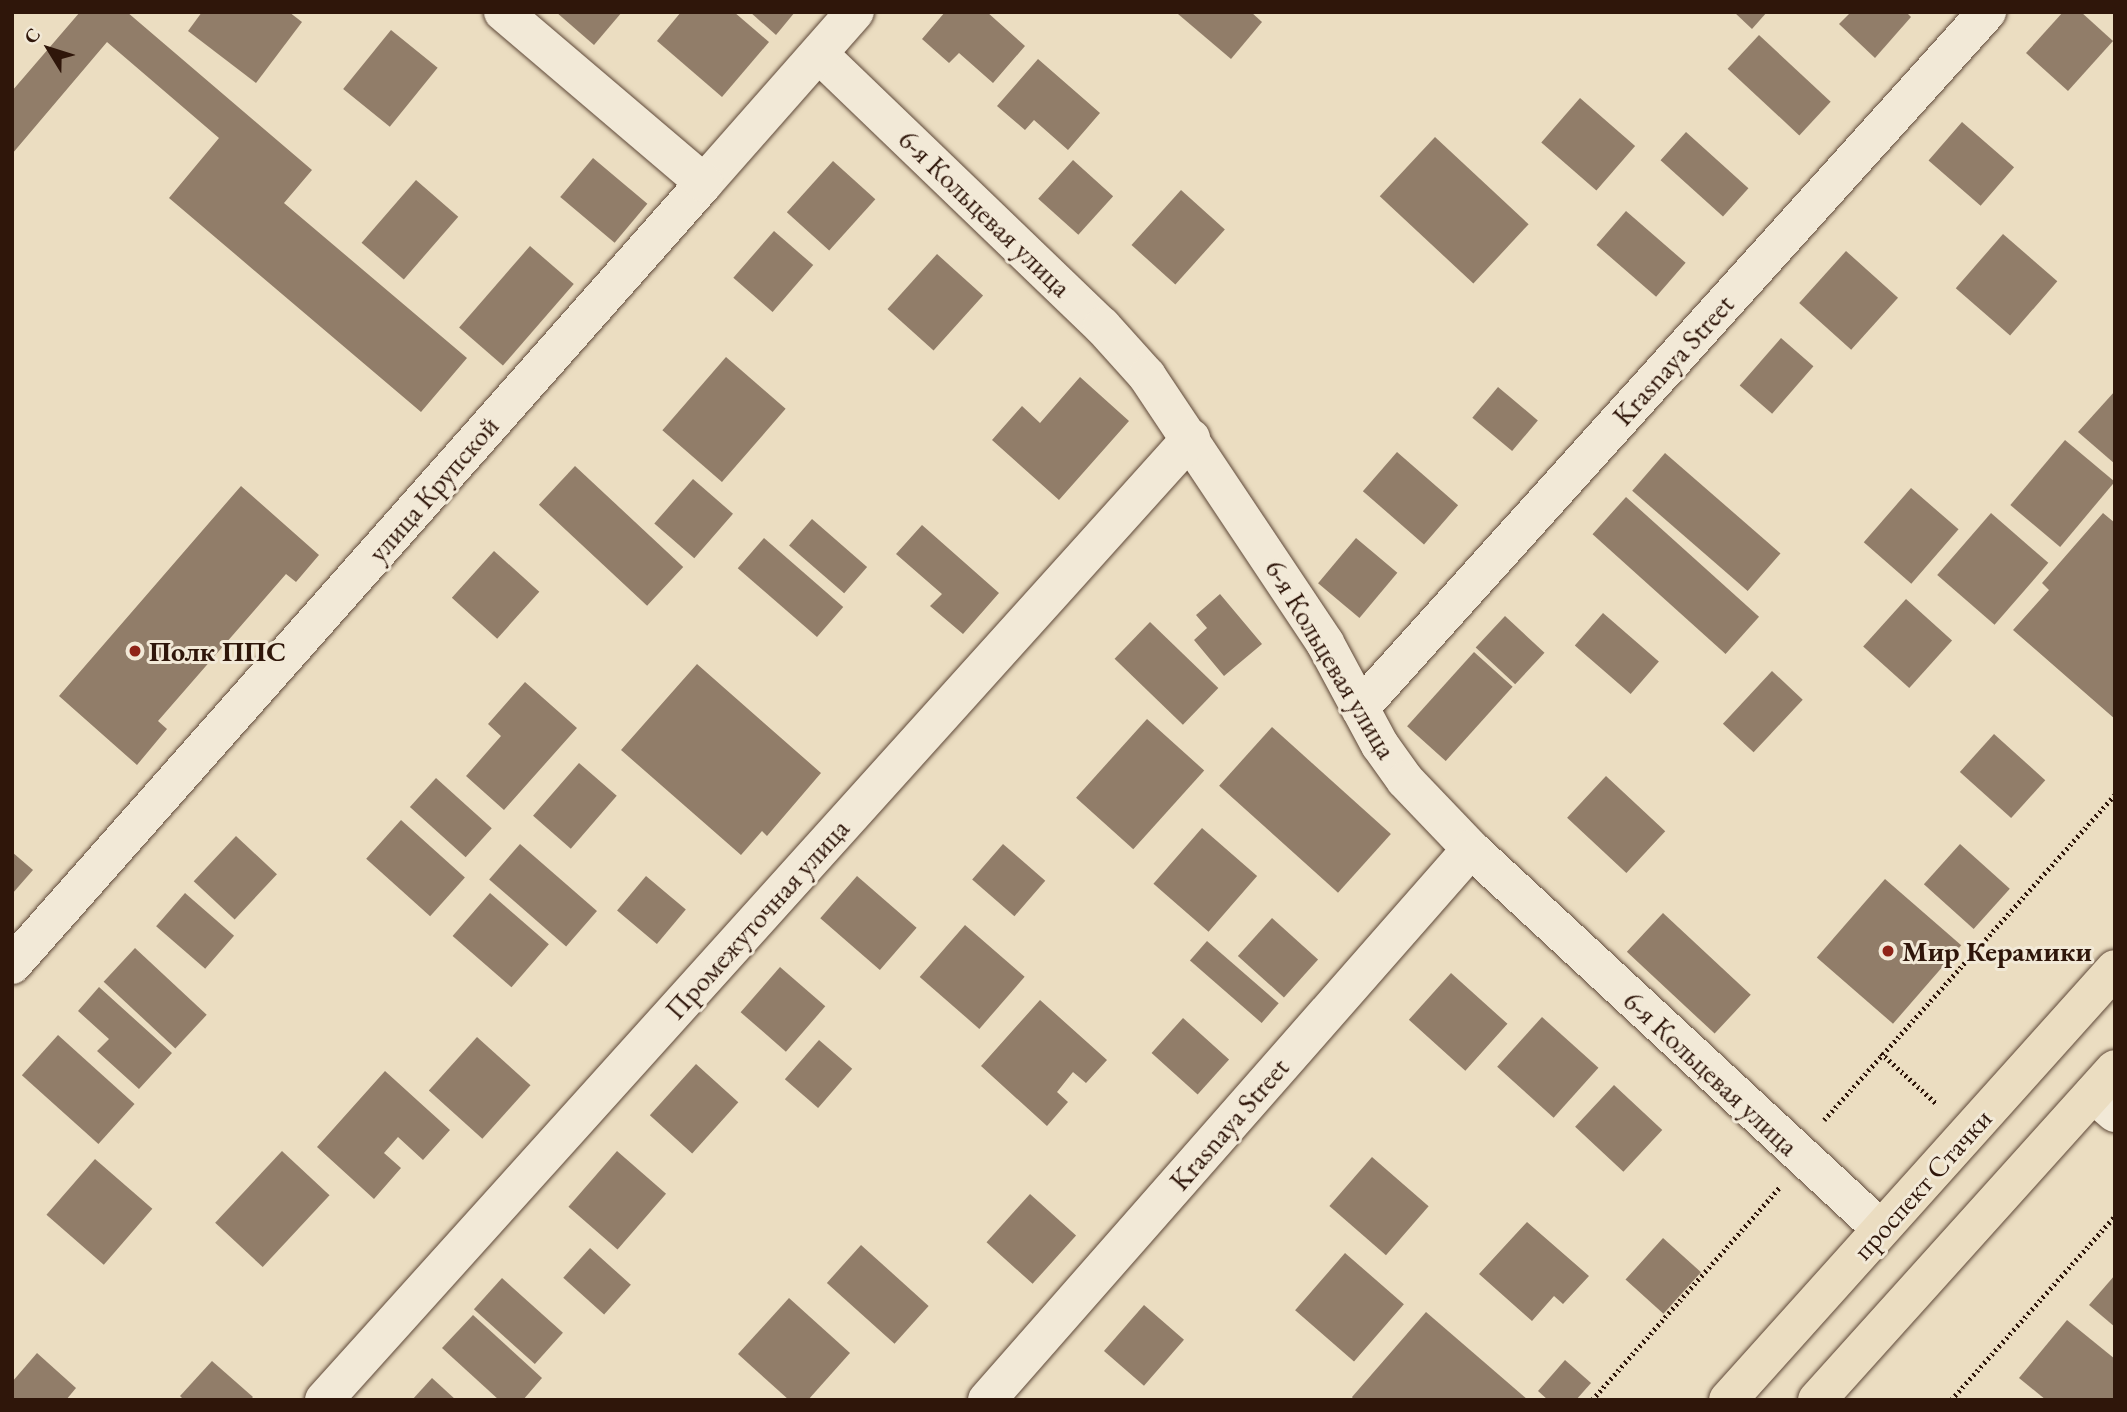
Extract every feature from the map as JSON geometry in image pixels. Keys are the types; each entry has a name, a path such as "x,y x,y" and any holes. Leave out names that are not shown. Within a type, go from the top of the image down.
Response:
{"main road":[{"name":"проспект Стачки","path":"1728,1400 2115,969"},
{"path":"1817,1400 2108,1092"}],"street":[{"path":"503,12 704,183"},
{"name":"улица Крупской","path":"12,965 855,12"},
{"name":"Krasnaya Street","path":"1360,708 1987,12"},
{"name":"6-я Кольцевая улица","path":"819,54 1102,326 1147,376 1191,438 1325,643 1360,708 1405,780 1471,849 1881,1229"},
{"name":"Промежуточная улица","path":"324,1400 1191,438"},
{"name":"Krasnaya Street","path":"987,1400 1471,849"}],"path":[{"path":"1592,1400 1774,1196 1846,1092 2115,794"},
{"path":"1951,1400 2115,1216"}],"building":[{"path":"80,12 127,12 312,170 284,203 467,358 421,412 169,198 219,138 107,42 12,154 12,91"},
{"path":"202,12 289,12 302,22 256,83 188,31"},
{"path":"556,12 622,12 594,45"},
{"path":"681,12 734,12 769,42 722,97 657,41"},
{"path":"750,12 795,12 776,35"},
{"path":"945,12 987,12 1025,46 993,83 959,53 949,63 922,39"},
{"path":"1251,12 1262,22 1231,59 1178,14"},
{"path":"1734,12 1767,12 1752,29"},
{"path":"1851,12 1906,12 1911,17 1875,58 1839,24"},
{"path":"2063,12 2081,12 2113,41 2068,91 2026,53"},
{"path":"391,30 438,68 390,127 343,89"},
{"path":"1759,35 1831,102 1799,135 1728,69"},
{"path":"1038,59 1100,113 1068,150 1034,120 1025,130 997,106"},
{"path":"1580,98 1635,146 1596,190 1541,143"},
{"path":"1962,122 2014,167 1981,206 1929,160"},
{"path":"1686,132 1748,188 1723,216 1661,160"},
{"path":"1435,137 1529,224 1473,284 1380,196"},
{"path":"593,158 647,204 615,243 560,197"},
{"path":"1073,160 1113,196 1078,235 1038,199"},
{"path":"833,161 875,199 829,250 787,212"},
{"path":"416,180 458,217 404,279 362,243"},
{"path":"1181,190 1225,229 1175,284 1131,245"},
{"path":"1626,211 1686,263 1656,297 1596,245"},
{"path":"774,231 813,265 773,312 733,278"},
{"path":"2003,234 2057,281 2010,336 1956,288"},
{"path":"530,246 574,284 503,366 459,328"},
{"path":"1846,251 1898,298 1851,350 1799,303"},
{"path":"937,254 983,295 934,350 887,309"},
{"path":"1781,338 1813,366 1772,414 1740,386"},
{"path":"726,357 786,409 722,482 662,430"},
{"path":"1080,377 1129,421 1059,500 992,440 1022,406 1040,423"},
{"path":"1498,387 1538,420 1512,451 1472,418"},
{"path":"2115,391 2115,464 2078,432"},
{"path":"2065,440 2115,482 2060,547 2010,505"},
{"path":"1397,452 1458,505 1424,544 1363,491"},
{"path":"1665,453 1780,553 1748,591 1632,491"},
{"path":"575,466 683,567 647,606 539,505"},
{"path":"693,479 733,514 694,558 654,524"},
{"path":"241,486 319,555 296,582 286,574 158,721 167,729 137,765 59,696"},
{"path":"1911,488 1959,529 1911,584 1864,542"},
{"path":"1626,497 1759,617 1726,654 1593,534"},
{"path":"1991,513 2048,563 1995,625 1937,575"},
{"path":"2103,513 2115,523 2115,719 2013,630 2049,590 2042,583"},
{"path":"812,519 867,567 844,593 789,545"},
{"path":"922,525 999,593 963,634 930,606 942,594 896,554"},
{"path":"764,538 843,607 817,637 738,568"},
{"path":"1356,538 1397,573 1359,618 1318,583"},
{"path":"494,551 539,592 497,639 452,598"},
{"path":"1220,594 1262,644 1224,676 1194,640 1207,628 1196,615"},
{"path":"1906,599 1952,640 1909,688 1863,647"},
{"path":"1603,613 1659,662 1631,694 1575,645"},
{"path":"1505,616 1544,653 1515,684 1476,647"},
{"path":"1150,622 1218,688 1183,725 1115,659"},
{"path":"1474,652 1513,687 1446,761 1407,726"},
{"path":"697,664 821,773 767,836 762,831 741,855 621,750"},
{"path":"1772,671 1803,700 1754,752 1723,724"},
{"path":"525,682 577,728 504,810 466,776 501,736 488,724"},
{"path":"1147,719 1204,771 1133,849 1076,798"},
{"path":"1272,727 1391,834 1338,893 1219,786"},
{"path":"1994,734 2045,780 2011,818 1960,772"},
{"path":"579,763 617,796 571,849 533,816"},
{"path":"1606,776 1665,831 1626,873 1567,818"},
{"path":"436,778 492,828 466,857 410,807"},
{"path":"401,820 465,878 430,916 366,859"},
{"path":"1202,828 1257,876 1209,932 1153,884"},
{"path":"236,836 277,874 235,920 194,881"},
{"path":"520,844 597,911 566,946 489,879"},
{"path":"1003,844 1045,881 1014,916 972,879"},
{"path":"1960,844 2010,889 1974,929 1924,884"},
{"path":"12,852 33,870 12,894"},
{"path":"646,876 686,909 657,944 617,910"},
{"path":"857,876 917,928 880,970 820,918"},
{"name":"Мир Керамики","path":"1885,879 1961,945 1893,1024 1817,957"},
{"path":"185,893 234,936 205,969 156,926"},
{"path":"490,893 549,944 511,987 453,936"},
{"path":"1663,913 1751,995 1715,1034 1627,952"},
{"path":"1272,918 1318,959 1284,997 1238,956"},
{"path":"965,925 1025,977 979,1029 920,977"},
{"path":"1207,941 1279,1003 1262,1023 1190,961"},
{"path":"135,948 207,1015 175,1048 104,982"},
{"path":"780,967 825,1006 786,1052 741,1012"},
{"path":"1451,973 1507,1024 1465,1071 1409,1020"},
{"path":"99,987 172,1053 139,1089 97,1051 109,1039 78,1011"},
{"path":"1040,1000 1107,1060 1086,1083 1073,1072 1057,1092 1068,1102 1047,1126 981,1066"},
{"path":"1542,1017 1598,1068 1554,1118 1497,1067"},
{"path":"1183,1018 1229,1059 1198,1094 1152,1053"},
{"path":"58,1035 135,1104 98,1144 22,1075"},
{"path":"477,1037 531,1085 482,1139 429,1091"},
{"path":"819,1040 852,1069 818,1108 785,1079"},
{"path":"696,1064 738,1102 692,1153 650,1115"},
{"path":"385,1071 450,1130 423,1160 398,1137 384,1153 401,1168 374,1199 317,1147"},
{"path":"1614,1085 1662,1130 1623,1172 1575,1127"},
{"path":"282,1151 330,1195 263,1267 215,1223"},
{"path":"617,1151 666,1194 618,1249 568,1207"},
{"path":"1372,1157 1429,1206 1386,1255 1329,1206"},
{"path":"95,1159 152,1209 104,1265 46,1215"},
{"path":"1030,1194 1076,1235 1033,1284 987,1242"},
{"path":"1527,1222 1589,1276 1563,1304 1554,1296 1532,1321 1479,1274"},
{"path":"1663,1238 1701,1272 1663,1314 1626,1280"},
{"path":"861,1245 929,1306 895,1344 827,1283"},
{"path":"590,1248 631,1285 604,1315 563,1278"},
{"path":"1345,1253 1404,1304 1354,1362 1295,1310"},
{"path":"2115,1275 2115,1327 2089,1305"},
{"path":"502,1278 563,1333 535,1364 474,1309"},
{"path":"789,1298 850,1353 808,1400 789,1400 738,1354"},
{"path":"1144,1305 1184,1340 1144,1386 1104,1351"},
{"path":"1426,1312 1528,1400 1354,1400 1352,1397"},
{"path":"473,1315 542,1378 523,1400 499,1400 442,1348"},
{"path":"2067,1320 2115,1359 2115,1400 2046,1400 2019,1378"},
{"path":"37,1353 76,1388 66,1400 12,1400 12,1382"},
{"path":"1565,1360 1591,1383 1576,1400 1548,1400 1538,1391"},
{"path":"212,1361 253,1397 250,1400 184,1400 180,1396"},
{"path":"432,1378 456,1400 412,1400"}],"place":[{"name":"Полк ППС","path":"135,651"},
{"name":"Мир Керамики","path":"1888,951"}]}
